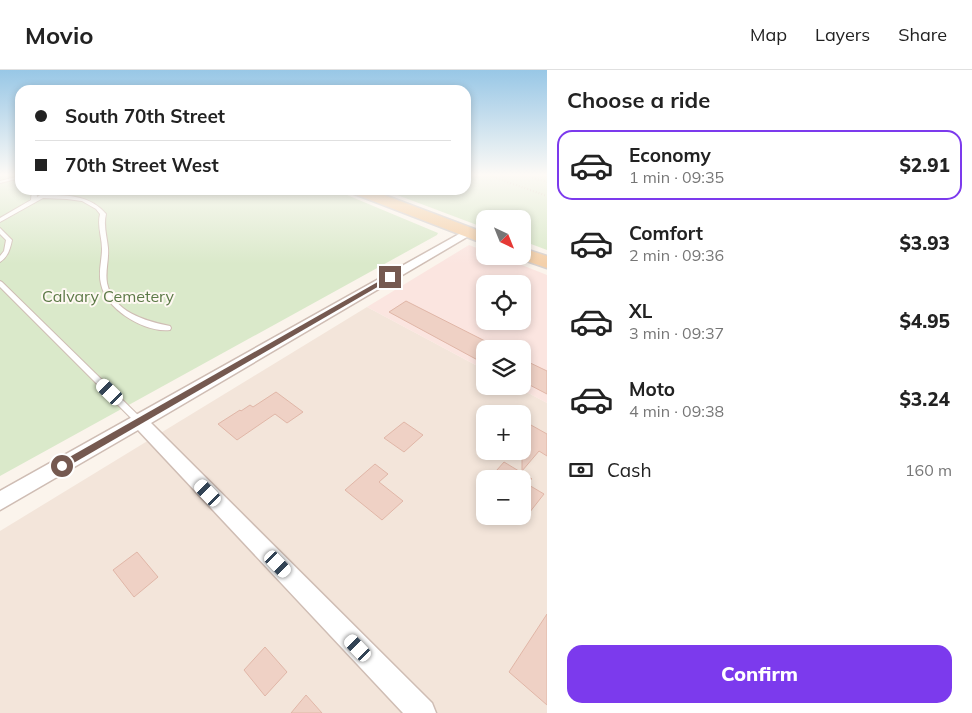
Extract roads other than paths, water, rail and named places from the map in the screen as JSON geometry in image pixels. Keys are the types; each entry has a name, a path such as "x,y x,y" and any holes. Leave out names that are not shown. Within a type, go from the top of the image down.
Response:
{"main road":[{"path":"394,204 476,235"},
{"path":"531,256 547,262"}],"street":[{"path":"0,501 468,232"},
{"path":"139,421 422,713"}],"lane":[{"path":"0,220 29,204"},
{"path":"90,204 99,208 103,214 101,220 105,247 104,285 108,294 125,313 153,326 167,328"},
{"path":"0,230 9,240 7,251 0,260"},
{"path":"0,283 139,421"}],"park label":[{"name":"Calvary Cemetery","path":"108,296"}]}
